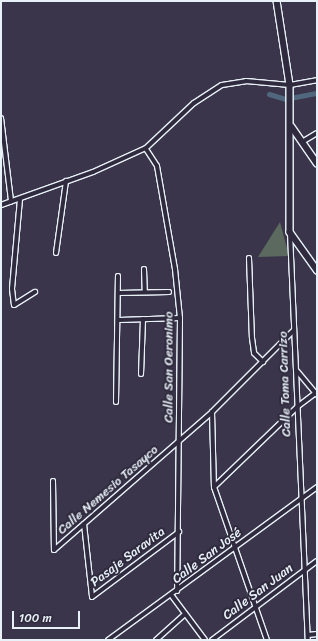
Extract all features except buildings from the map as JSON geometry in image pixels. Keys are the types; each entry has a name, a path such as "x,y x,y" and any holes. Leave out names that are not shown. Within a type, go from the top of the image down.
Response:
{"main road":[{"name":"Calle Toma Carrizo","path":"278,1 291,92 292,127 290,232"},
{"path":"292,127 317,163"},
{"path":"290,232 317,270"}],"street":[{"path":"1,205 20,199 146,149 194,103 222,85 246,81 290,85 317,80"},
{"path":"1,118 11,201"},
{"path":"302,142 317,133"},
{"name":"Calle San Oeronimo","path":"146,149 156,166 175,268 180,318 179,532 177,591"},
{"path":"56,253 66,181"},
{"path":"20,199 13,304 17,306 35,292"},
{"name":"Calle Toma Carrizo","path":"290,232 296,371 296,407 308,638"},
{"path":"249,258 252,338 254,353 263,362"},
{"path":"144,269 145,292"},
{"path":"116,402 119,320 118,276"},
{"path":"118,293 169,292"},
{"path":"119,320 180,318"},
{"path":"141,374 143,319"},
{"name":"Calle Nemesio Tasayco","path":"53,482 54,550 212,412 294,330"},
{"path":"214,487 296,407 316,394 296,371"},
{"path":"212,412 214,487 267,640"},
{"name":"Calle San José","path":"108,640 172,596 317,487"},
{"name":"Pasaje Saravita","path":"84,524 92,598 179,532"},
{"name":"Calle San Juan","path":"212,640 255,606 317,561"},
{"path":"172,596 205,640"},
{"path":"156,640 185,614"},
{"path":"308,638 317,634"}],"green space":[{"path":"280,222 289,256 258,257"}],"waterway":[{"path":"269,94 285,99 317,93"}]}
